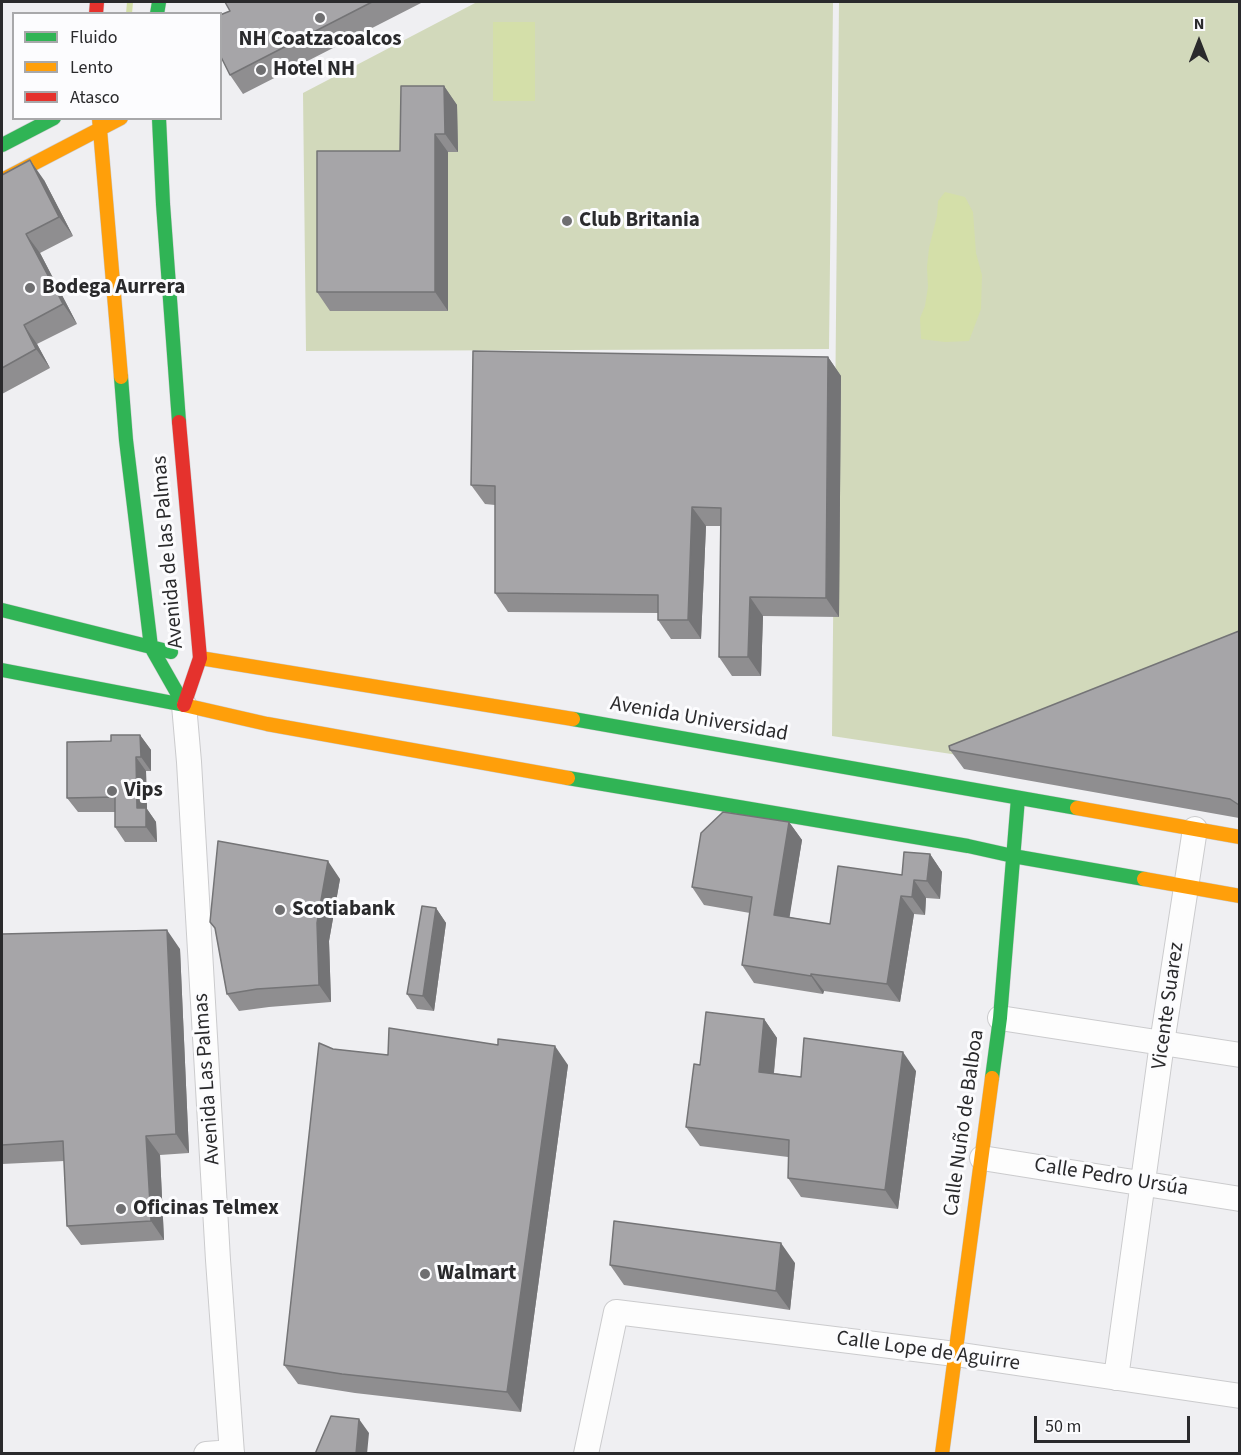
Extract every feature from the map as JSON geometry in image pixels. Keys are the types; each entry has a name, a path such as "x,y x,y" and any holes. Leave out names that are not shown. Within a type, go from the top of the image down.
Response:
{"main road":[{"path":"2,145 50,120"},
{"name":"Avenida de las Palmas","path":"159,120 190,656 184,705"},
{"path":"2,180 100,124"},
{"name":"Avenida de las Palmas","path":"100,124 126,440 151,647 184,705"},
{"name":"Avenida Universidad","path":"2,610 190,656 473,700 1239,837"},
{"path":"2,670 184,705 267,724 796,818 958,844 1239,897"},
{"name":"Calle Nuño de Balboa","path":"942,1454 1000,1018 1018,798"}],"street":[{"name":"Avenida Las Palmas","path":"184,705 232,1453"},
{"name":"Vicente Suarez","path":"1116,1378 1162,1043 1195,829"},
{"path":"1000,1018 1239,1055"},
{"name":"Calle Pedro Ursúa","path":"981,1158 1239,1199"},
{"name":"Calle Lope de Aguirre","path":"586,1454 616,1312 955,1354 1239,1395"},
{"path":"206,1454 232,1453"}],"shaded area":[{"name":"Club Britania","path":"477,2 833,2 829,349 306,351 303,93"},
{"path":"839,2 1239,2 1239,638 958,755 832,736"},
{"path":"493,22 535,22 535,101 493,101"},
{"path":"945,192 965,197 973,212 976,253 982,275 981,309 969,341 945,342 921,339 920,318 925,306 928,287 929,248 937,216 938,201"}],"building":[{"path":"225,2 372,2 230,75 222,59 222,14 230,11"},
{"path":"401,86 444,86 445,134 435,134 435,292 317,292 317,151 400,151"},
{"name":"Bodega Aurrera","path":"30,160 59,217 26,234 63,304 24,325 36,349 2,368 2,175"},
{"path":"473,351 828,357 826,598 750,597 748,657 719,657 721,508 692,507 688,620 658,620 658,595 495,593 495,486 471,485"},
{"path":"1239,631 1239,805 1230,799 950,750 949,746"},
{"name":"Vips","path":"111,735 140,735 141,757 136,757 137,808 146,808 146,827 115,827 115,797 67,798 67,742 111,741"},
{"path":"723,812 789,822 774,915 830,924 838,866 902,875 904,852 930,854 927,881 914,880 912,897 901,896 887,984 811,974 811,976 742,965 752,897 692,887 701,833"},
{"path":"218,841 328,861 317,923 319,985 257,989 227,994 215,928 210,922"},
{"path":"422,906 436,908 423,996 407,994"},
{"path":"167,930 176,1134 146,1136 151,1221 67,1226 63,1141 2,1145 2,934"},
{"path":"706,1012 764,1019 759,1072 801,1077 804,1038 903,1052 885,1190 788,1178 789,1140 686,1127 694,1064 700,1065"},
{"name":"Walmart","path":"389,1028 498,1045 498,1039 555,1046 507,1392 342,1374 284,1365 319,1043 333,1049 388,1055"},
{"path":"614,1221 781,1243 776,1291 610,1265"},
{"path":"331,1416 359,1419 356,1454 315,1454"}],"waterway":[{"path":"129,12 130,2"}],"traffic: fast":[{"path":"157,12 159,2"},
{"path":"2,145 50,120"},
{"path":"159,120 179,422"},
{"path":"121,377 126,440 151,647 184,705"},
{"path":"2,610 171,652"},
{"path":"2,670 184,705"},
{"path":"573,719 1077,808"},
{"path":"568,778 968,846 1144,879"},
{"path":"992,1078 1000,1018 1018,798"}],"traffic: slow":[{"path":"99,120 121,377"},
{"path":"2,180 117,120"},
{"path":"200,658 573,719"},
{"path":"184,705 267,724 568,778"},
{"path":"1077,808 1240,837"},
{"path":"1144,879 1240,896"},
{"path":"942,1454 992,1078"}],"traffic: jam":[{"path":"96,12 97,2"},
{"path":"179,422 200,658 184,705"}],"place":[{"name":"NH Coatzacoalcos","path":"320,18"},
{"name":"Hotel NH","path":"261,70"},
{"name":"Club Britania","path":"567,221"},
{"name":"Bodega Aurrera","path":"30,288"},
{"name":"Vips","path":"112,791"},
{"name":"Scotiabank","path":"280,910"},
{"name":"Oficinas Telmex","path":"121,1209"},
{"name":"Walmart","path":"425,1274"}]}
